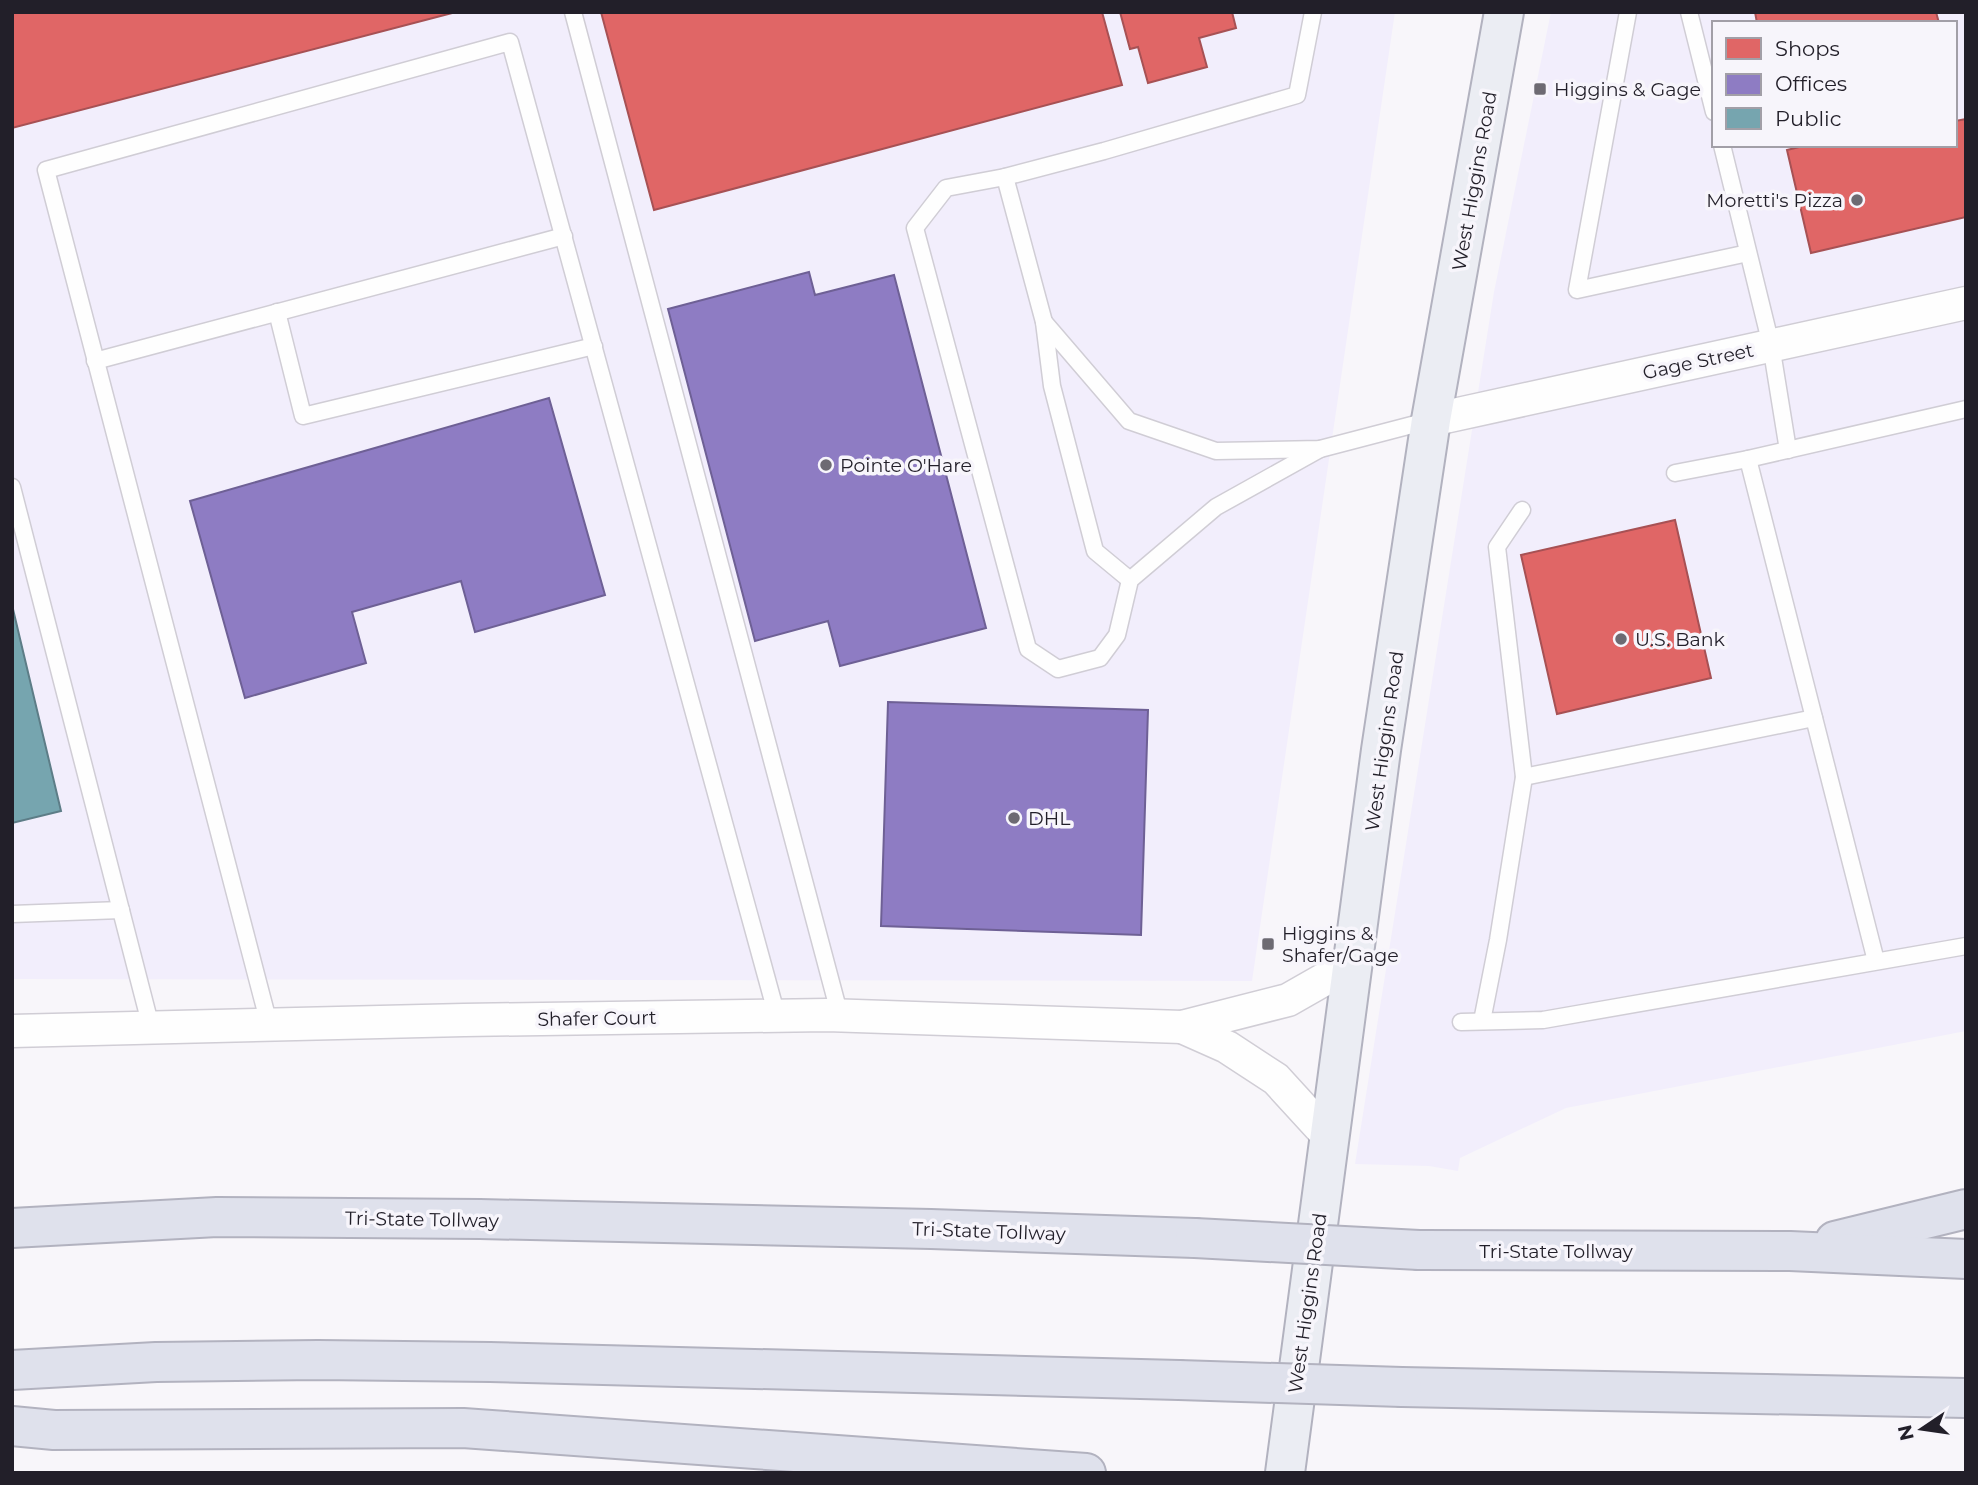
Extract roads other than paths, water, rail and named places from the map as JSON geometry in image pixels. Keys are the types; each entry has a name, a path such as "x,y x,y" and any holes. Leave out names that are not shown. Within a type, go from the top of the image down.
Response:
{"highway":[{"path":"1790,1251 1966,1209"},
{"name":"Tri-State Tollway","path":"12,1228 217,1217 453,1219 931,1229 1195,1238 1419,1250 1790,1251 1966,1259"},
{"path":"24,1369 156,1362 477,1362 1402,1387 1966,1398"},
{"path":"12,1426 54,1430 463,1428 1086,1473"}],"main road":[{"name":"West Higgins Road","path":"1285,1473 1381,750 1431,420 1504,12"}],"street":[{"name":"Gage Street","path":"1431,420 1966,303"},
{"name":"Shafer Court","path":"12,1031 464,1020 778,1016 1182,1027 1288,1000 1353,963"},
{"name":"Shafer Court","path":"1182,1027 1227,1047 1276,1079 1329,1137"}],"lane":[{"path":"573,12 840,1016"},
{"path":"1313,12 1297,95 1104,151 1005,177 946,188 915,228 1028,649 1058,669 1100,658 1117,635 1130,580 1216,507 1320,449"},
{"path":"1628,12 1577,290 1748,253"},
{"path":"1689,12 1712,104"},
{"path":"269,1024 46,170 510,42 778,1016"},
{"path":"1722,147 1771,345 1788,450"},
{"path":"1005,177 1044,322 1052,386 1095,551 1130,580"},
{"path":"95,361 564,236"},
{"path":"278,312 303,416 594,346"},
{"path":"1044,322 1129,421 1216,451 1320,449 1431,420"},
{"path":"1675,473 1966,409"},
{"path":"1748,459 1876,961"},
{"path":"12,487 151,1027"},
{"path":"1482,1021 1524,777 1497,547 1522,510"},
{"path":"1524,777 1814,718"},
{"path":"12,914 121,910"},
{"path":"1461,1022 1544,1020 1966,946"}],"place":[{"name":"Higgins & Gage","path":"1540,89"},
{"name":"Moretti's Pizza","path":"1857,200"},
{"name":"Pointe O'Hare","path":"826,465"},
{"name":"U.S. Bank","path":"1621,639"},
{"name":"DHL","path":"1014,818"},
{"name":"Higgins & Shafer/Gage","path":"1268,944"}]}
